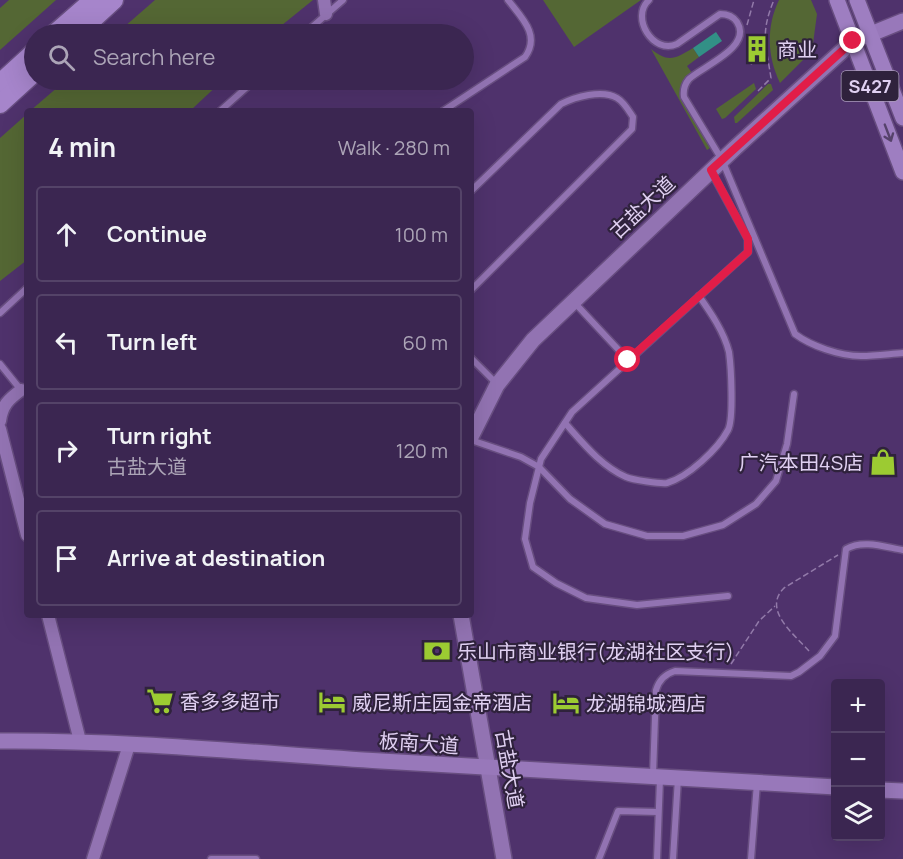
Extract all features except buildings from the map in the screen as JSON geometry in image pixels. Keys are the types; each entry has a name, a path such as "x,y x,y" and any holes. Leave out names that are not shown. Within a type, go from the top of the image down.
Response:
{"highway":[{"path":"65,24 93,0"},
{"path":"88,24 114,0"},
{"path":"0,83 24,61"},
{"path":"0,104 24,82"}],"main road":[{"name":"S427","path":"837,0 903,172"},
{"name":"S427","path":"857,0 903,118"},
{"path":"871,34 903,21"},
{"name":"板南大道","path":"0,741 80,741 489,768 657,775 831,787"},
{"path":"885,790 903,792"}],"street":[{"path":"324,0 326,14"},
{"name":"古盐大道","path":"474,432 498,385 533,340 716,165 853,41 871,34"},
{"path":"0,421 6,401 24,388"},
{"path":"0,429 24,523"},
{"path":"49,618 80,741"},
{"name":"古盐大道","path":"462,618 504,859"},
{"path":"93,859 129,745"}],"lane":[{"path":"315,24 343,0"},
{"path":"448,108 525,57 532,48 528,26 508,0"},
{"path":"649,0 642,9 641,20 654,40 662,46 677,44 720,14 734,18 739,26 736,45 689,80 684,88 684,97 795,334 817,347 859,356 903,352"},
{"path":"223,108 244,90"},
{"path":"474,188 561,104 567,101 574,98 609,94 620,99 633,117 632,129 474,287"},
{"path":"716,165 748,239 748,252 572,412 541,459 530,503 525,539 533,567 556,583 586,598 636,605 728,596"},
{"path":"0,313 24,291"},
{"path":"565,423 595,457 627,477 665,484 689,472 707,456 729,428 732,398 729,352 716,320 699,296"},
{"path":"573,301 628,360"},
{"path":"474,361 498,385"},
{"path":"0,364 24,388"},
{"path":"474,439 521,457 539,467 570,499 605,524 647,536 683,536 723,525 756,504 776,481 786,444 794,394"},
{"path":"657,859 656,690 659,681 675,671 791,676 820,656 835,636 846,549 858,544 866,544 903,550"},
{"path":"673,859 678,777"},
{"path":"751,859 757,782"},
{"path":"599,859 618,811 658,812"},
{"path":"211,859 256,859"}],"path":[{"path":"758,91 771,78 764,37 774,0"},
{"path":"809,651 777,614 776,605 779,594 784,588 846,549"},
{"path":"725,674 759,621 776,605"}],"shaded area":[{"path":"9,0 56,0 29,24 24,24 24,29 0,50 0,8"},
{"path":"155,0 313,0 283,24 127,24"},
{"path":"543,0 641,0 574,47"},
{"path":"779,0 811,0 817,14 812,51 780,83 773,62 770,42 772,21"},
{"path":"716,32 722,41 699,57 693,48"},
{"path":"693,48 699,57 687,66 692,73 682,84 681,98 710,148 707,150 651,49 662,56 672,58"},
{"path":"754,83 756,89 722,119 716,109"},
{"path":"768,84 771,84 773,90 735,123 734,117"},
{"path":"54,90 212,90 193,108 33,108"},
{"path":"24,117 24,262 0,281 0,138"}],"place":[{"name":"商业","path":"757,49"},
{"name":"广汽本田4S店","path":"883,462"},
{"name":"乐山市商业银行(龙湖社区支行)","path":"437,651"},
{"name":"香多多超市","path":"160,701"},
{"name":"威尼斯庄园金帝酒店","path":"332,702"},
{"name":"龙湖锦城酒店","path":"566,703"}],"route":[{"path":"628,360 748,252 748,239 711,170 853,41"}]}
